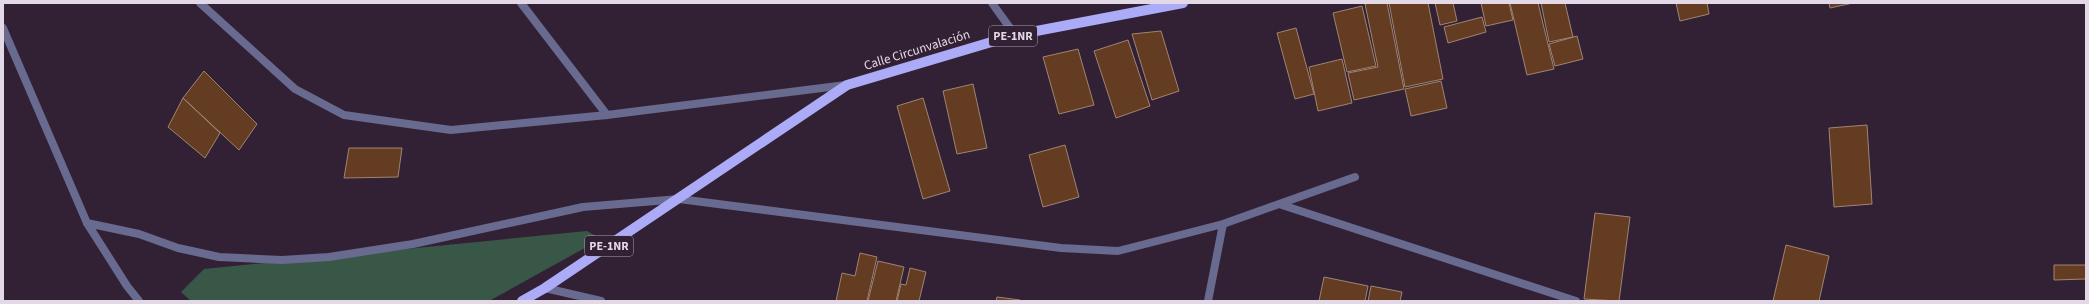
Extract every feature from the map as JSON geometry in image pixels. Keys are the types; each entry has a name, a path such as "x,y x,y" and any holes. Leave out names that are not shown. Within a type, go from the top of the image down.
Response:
{"main road":[{"name":"Calle Circunvalación","path":"847,85 1015,35 1183,3"},
{"name":"PE-1NR","path":"522,301 545,288 680,199 847,85"}],"street":[{"path":"200,3 295,89 344,116 451,130 607,114 847,85"},
{"path":"521,3 607,114"},
{"path":"992,3 1015,35"},
{"path":"3,28 87,224 127,286 139,301"},
{"path":"87,224 139,234 178,248 219,257 282,260 328,256 412,244 583,207 680,199 1060,248 1118,252 1223,224 1355,177"},
{"path":"1282,204 1576,301"},
{"path":"1208,301 1223,224"},
{"path":"545,288 601,301"}],"green space":[{"path":"587,231 601,239 489,301 191,301 181,292 204,269"}],"building":[{"path":"1387,3 1404,89 1354,100 1348,73 1378,67 1365,4"},
{"path":"1389,3 1428,3 1443,79 1405,87"},
{"path":"1435,3 1453,3 1457,21 1440,25"},
{"path":"1481,3 1509,3 1513,20 1486,26"},
{"path":"1510,3 1538,3 1554,69 1527,75"},
{"path":"1541,3 1565,3 1573,37 1549,42"},
{"path":"1676,3 1707,3 1709,14 1680,21"},
{"path":"1829,3 1853,3 1830,8"},
{"path":"1362,6 1376,66 1347,72 1333,13"},
{"path":"1482,17 1486,32 1448,43 1444,27"},
{"path":"1296,28 1314,94 1295,99 1277,33"},
{"path":"1161,31 1179,91 1152,100 1132,34"},
{"path":"1577,36 1583,59 1555,66 1549,44"},
{"path":"1128,40 1150,106 1116,118 1094,51"},
{"path":"1078,49 1094,105 1059,114 1043,57"},
{"path":"1342,59 1352,103 1318,111 1309,67"},
{"path":"204,71 257,124 239,150 183,98"},
{"path":"1441,81 1447,108 1411,116 1405,89"},
{"path":"973,84 987,148 957,154 943,91"},
{"path":"183,98 220,133 205,158 168,127"},
{"path":"923,98 950,191 923,199 897,106"},
{"path":"1867,125 1872,204 1834,207 1829,128"},
{"path":"1065,145 1079,197 1043,207 1029,155"},
{"path":"349,148 402,148 398,177 344,178"},
{"path":"1595,213 1630,217 1619,301 1584,299"},
{"path":"1786,245 1829,256 1819,301 1773,301"},
{"path":"860,253 877,257 867,301 836,301 842,273 855,276"},
{"path":"878,261 904,267 896,301 868,301"},
{"path":"2054,265 2086,265 2086,279 2054,280"},
{"path":"910,268 926,272 919,301 897,301 901,284 906,285"},
{"path":"1324,277 1368,286 1365,301 1319,301"},
{"path":"1371,286 1402,292 1400,301 1368,301"},
{"path":"997,297 1020,300 1020,301 996,301"}]}
